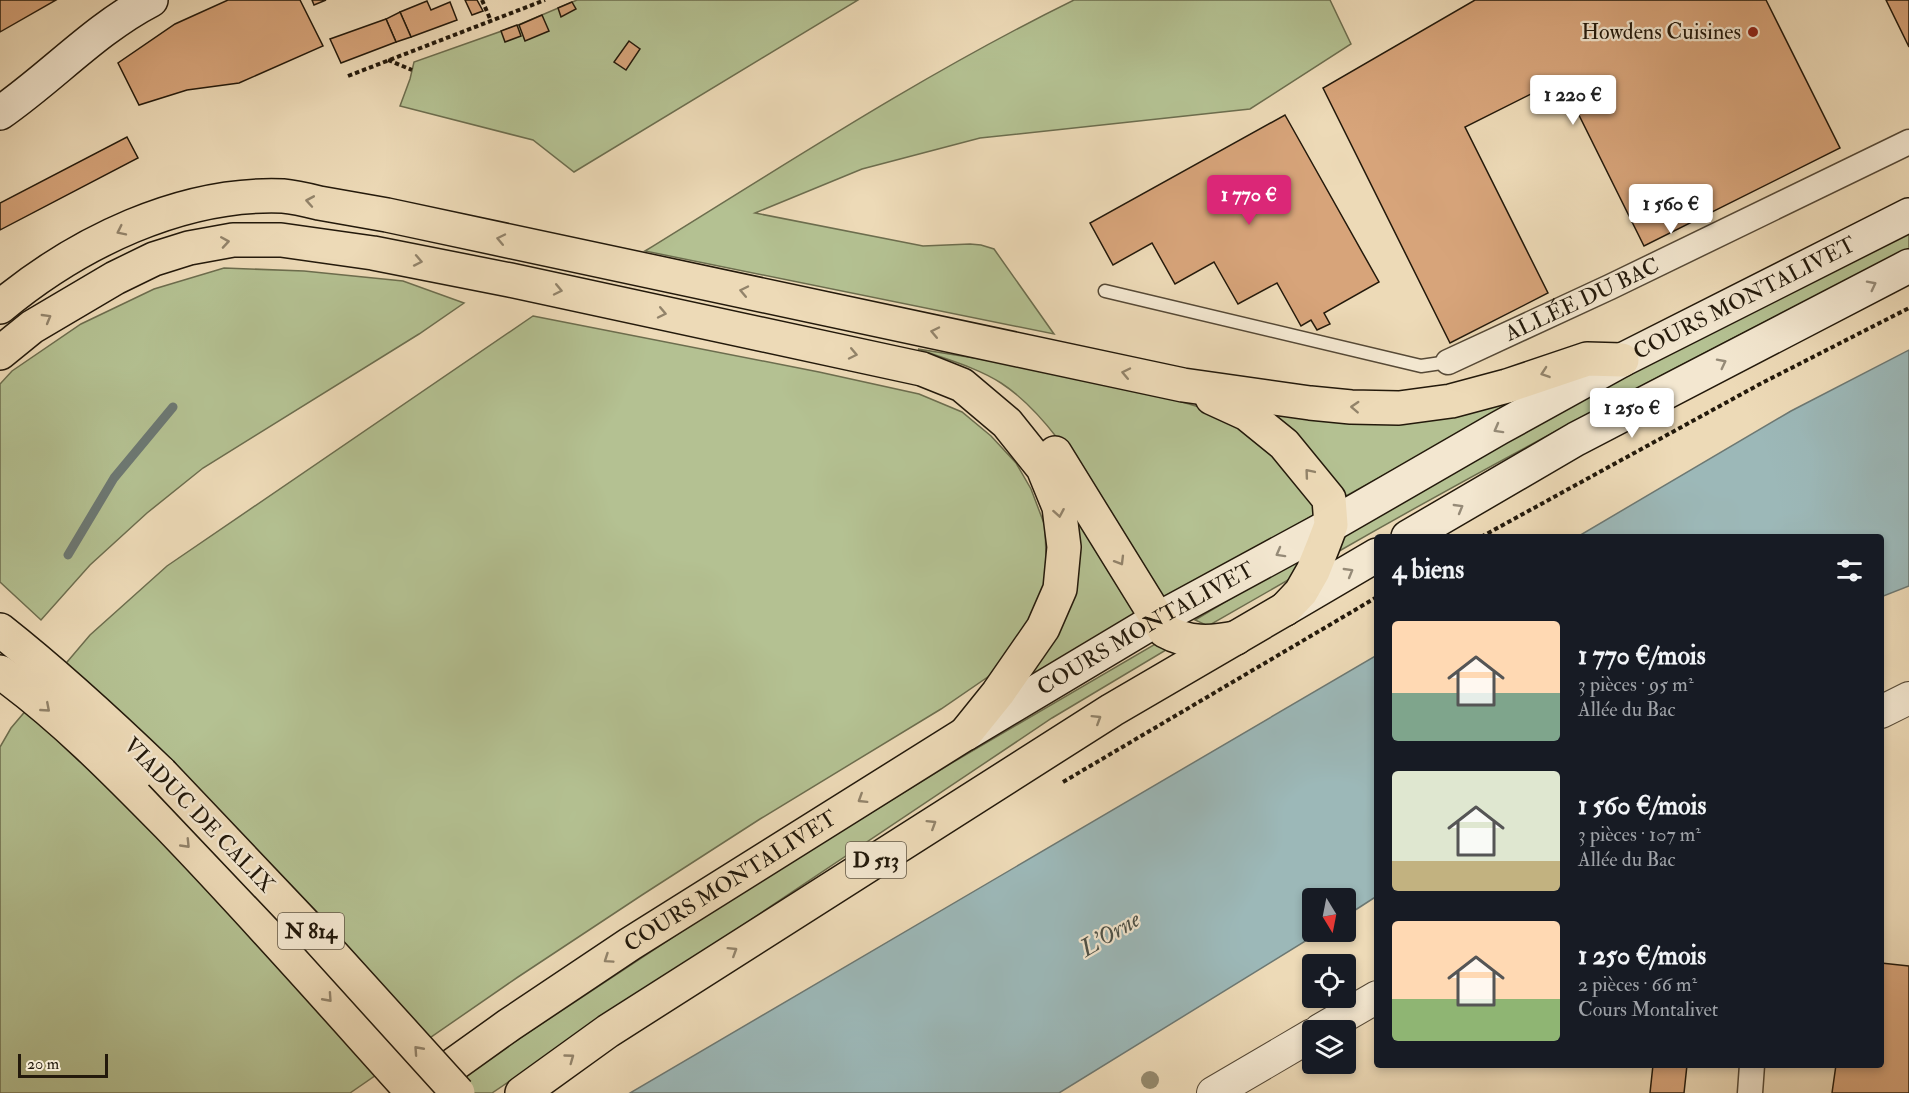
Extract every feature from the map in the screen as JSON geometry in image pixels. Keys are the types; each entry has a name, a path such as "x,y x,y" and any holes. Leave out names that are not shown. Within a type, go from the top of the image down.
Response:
{"main road":[{"path":"0,113 29,93 91,41 151,0"},
{"path":"0,307 15,294 93,245 139,222 177,209 238,198 284,196 387,215 1183,385 1310,403 1400,408 1451,401 1507,386 1587,359 1622,360"},
{"name":"COURS MONTALIVET","path":"414,1093 509,1025 630,944 965,734 1156,620 1331,525 1622,360 1909,215"},
{"path":"0,352 32,327 115,278 154,259 189,248 234,240 281,240 373,253 510,280 922,369 962,384 995,391 1022,409 1040,430 1156,620 1165,631 1173,636 1211,643 1236,638"},
{"name":"COURS MONTALIVET","path":"1413,534 1576,439 1909,266"},
{"path":"962,384 1007,423 1043,468 1059,507 1064,547 1060,589 1043,628 998,693 965,734"},
{"path":"1183,385 1247,414 1284,444 1329,499 1331,525 1313,571 1301,592 1285,609"},
{"name":"D 513","path":"522,1093 628,1018 1112,710 1374,557"},
{"name":"VIADUC DE CALIX","path":"0,630 45,665 161,773 313,933 458,1093"},
{"name":"VIADUC DE CALIX","path":"0,672 76,734 145,802 216,875 414,1093"}],"street":[{"name":"ALLÉE DU BAC","path":"1448,362 1610,287 1909,142"},
{"path":"1884,710 1909,698"},
{"path":"1337,1020 1374,999"},
{"path":"1213,1093 1302,1041"},
{"path":"1750,1093 1752,1068"}],"lane":[{"path":"1105,291 1420,366 1448,362"}],"path":[{"path":"482,0 491,21"},
{"path":"348,76 545,0"},
{"path":"388,60 412,70"},
{"path":"1486,534 1760,384 1909,308"}],"green space":[{"path":"577,0 858,0 574,172 533,140 400,106 414,62 516,26"},
{"path":"1074,0 1330,0 1351,44 1250,109 980,138 862,169 755,213 923,246 970,244 994,249 1054,334 645,251 910,89"},
{"path":"1909,233 1909,249 1619,397 1334,554 1337,536 1564,408"},
{"path":"224,268 304,271 403,281 464,303 419,334 203,468 147,513 90,565 41,620 0,582 0,384 12,371 81,324 154,289"},
{"path":"533,316 919,394 962,412 991,436 1016,463 1031,489 1045,526 1045,586 1035,614 995,672 941,709 760,819 642,895 350,1093 0,1093 0,747 11,728 90,635 167,566"},
{"path":"918,349 993,361 1165,397 1206,409 1237,424 1299,472 1317,513 1164,602 1058,439 1032,408 991,377"},
{"path":"1575,370 1346,496 1273,424 1270,404 1359,419"},
{"path":"1063,492 1139,613 1018,686 1044,649"},
{"path":"1312,550 1309,568 1208,626 1195,620"},
{"path":"1157,643 1171,647 1052,718 492,1093 437,1093 723,904 955,761"}],"water":[{"path":"1909,350 1909,586 1884,596 1884,534 1582,534 1791,411"},
{"name":"L'Orne","path":"1374,657 1374,898 1356,910 1356,888 1302,888 1304,942 1059,1093 630,1093"}],"building":[{"path":"0,0 56,0 0,32"},
{"path":"228,0 300,0 323,46 239,83 187,90 139,105 118,63 175,24"},
{"path":"312,0 326,0 314,5"},
{"path":"465,0 477,0 483,11 472,15"},
{"path":"1475,0 1766,0 1840,148 1644,246 1561,79 1465,127 1548,293 1450,343 1323,88"},
{"path":"1886,0 1909,0 1909,47"},
{"path":"427,1 431,10 450,2 457,20 411,37 400,12"},
{"path":"572,2 576,9 561,17 558,8"},
{"path":"400,12 411,37 396,42 386,19"},
{"path":"542,15 549,31 525,41 519,25"},
{"path":"386,19 396,42 341,63 330,39"},
{"path":"517,25 521,36 505,42 501,31"},
{"path":"629,41 640,49 626,70 614,62"},
{"path":"1285,115 1379,282 1324,313 1330,324 1317,330 1311,320 1301,326 1277,283 1238,304 1214,262 1175,284 1152,243 1113,265 1090,223"},
{"path":"127,137 138,158 0,230 0,203"},
{"path":"1884,963 1909,966 1909,1093 1832,1093 1836,1068 1884,1068"},
{"path":"1653,1068 1687,1068 1684,1093 1650,1093"}],"waterway":[{"path":"68,555 114,478 173,407"}],"place":[{"name":"Howdens Cuisines","path":"1753,32"}]}
